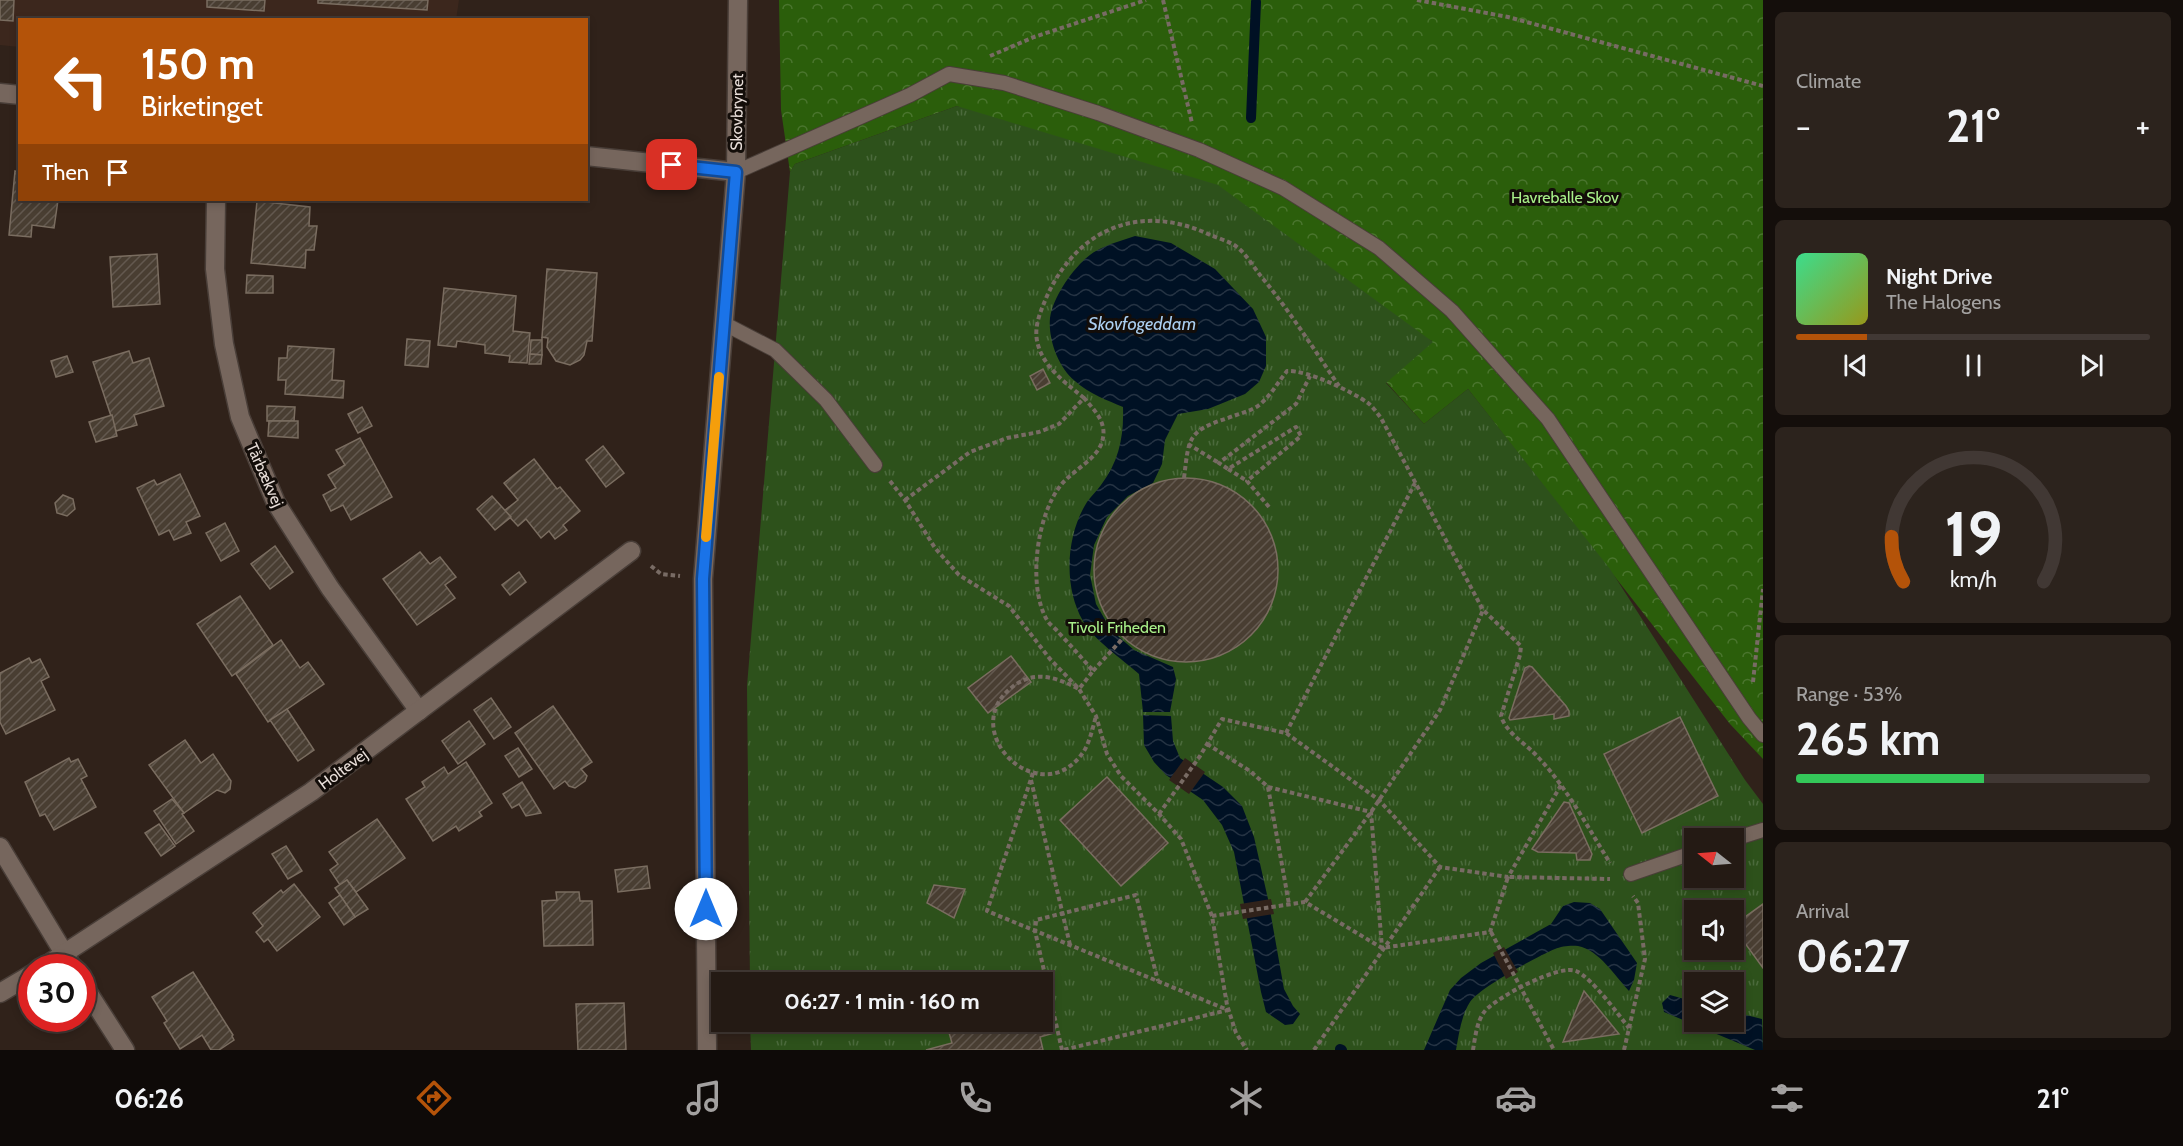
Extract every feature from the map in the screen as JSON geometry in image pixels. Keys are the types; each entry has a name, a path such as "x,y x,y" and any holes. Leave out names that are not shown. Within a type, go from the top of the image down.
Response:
{"street":[{"name":"Skovbrynet","path":"707,1050 703,579 736,172 738,0"},
{"path":"0,93 18,95"},
{"path":"588,156 736,172"},
{"name":"Tårbækvej","path":"216,201 215,269 224,344 240,417 276,503 330,588 419,711"},
{"name":"Holtevej","path":"79,954 312,792 631,551"},
{"path":"0,847 65,954"},
{"path":"0,993 18,982"},
{"path":"96,1005 124,1050"}],"lane":[{"path":"736,172 910,95 948,74 1004,83 1098,113 1199,150 1283,188 1379,248 1452,311 1548,420 1749,718 1763,735"},
{"path":"723,323 775,350 826,400 876,465"},
{"path":"1744,836 1763,830"},
{"path":"1625,876 1684,856"}],"path":[{"path":"948,74 1034,37 1146,0"},
{"path":"1163,0 1199,150"},
{"path":"1417,0 1508,17 1763,86"},
{"path":"1093,671 1047,620 1038,590 1036,567 1046,513 1061,485 1096,452 1102,442 1104,430 1100,417 1084,398 1056,375 1039,349 1035,330 1040,312 1051,287 1064,267 1082,247 1100,233 1129,222 1161,220 1195,228 1236,247 1286,306 1339,387"},
{"path":"1184,478 1188,444 1194,434 1202,427 1257,406 1269,395 1287,370 1296,370 1339,387 1370,404 1381,418 1484,610 1521,646 1502,716 1504,725 1536,754 1561,785 1614,870"},
{"path":"1219,464 1296,405 1310,376"},
{"path":"905,500 970,452 1007,438 1039,432 1059,424 1084,398"},
{"path":"1228,469 1296,428 1301,436 1247,481"},
{"path":"1188,444 1247,481 1269,507"},
{"path":"876,465 905,500 935,548 959,575 1009,606 1050,659 1079,689 1096,716 1107,754 1121,776 1181,839 1212,916 1228,1010 1236,1034 1247,1050"},
{"path":"1286,733 1415,483"},
{"path":"631,551 661,574 703,579"},
{"path":"1749,718 1763,589"},
{"path":"1305,902 1371,812 1440,710 1484,610"},
{"path":"1079,689 1123,638"},
{"path":"1079,689 1052,677 1036,676 1021,681 1009,689 1000,701 994,716 994,731 998,746 1007,759 1019,768 1033,773 1048,774 1063,770 1076,761 1085,749 1096,716"},
{"path":"1159,814 1200,756 1221,719 1286,733 1379,800 1440,867 1508,877 1625,876"},
{"path":"1207,744 1250,771 1268,787 1371,812"},
{"path":"1033,773 987,911 1228,1010"},
{"path":"1031,779 1071,945"},
{"path":"1554,1050 1491,932 1508,877 1561,785"},
{"path":"1268,787 1289,904"},
{"path":"1371,812 1382,948"},
{"path":"1314,1050 1382,948 1440,867"},
{"path":"1624,1050 1645,959 1638,903 1632,895"},
{"path":"1158,981 1136,896 1036,920 1035,931 1063,1050 1228,1010"},
{"path":"1212,916 1305,902 1382,948 1491,932"},
{"path":"1473,1050 1480,1020 1485,1011 1520,986 1559,971 1575,970 1588,979 1630,1029"}],"shaded area":[{"path":"0,0 459,0 456,18 18,18 18,47 0,45"}],"green space":[{"name":"Havreballe Skov","path":"779,0 1763,0 1763,759 1730,724 1468,389 1424,424 1386,382 1432,341 957,106 795,164 790,172 781,110"},
{"name":"Tivoli Friheden","path":"957,106 1218,185 1433,342 1386,383 1424,424 1468,389 1610,569 1745,780 1763,804 1763,1050 751,1050 750,1032 1053,1032 1053,972 750,972 747,686 790,172 795,164"}],"water":[{"name":"Skovfogeddam","path":"1135,236 1171,243 1215,269 1253,309 1266,337 1266,366 1259,382 1245,394 1208,409 1178,414 1165,440 1162,464 1153,483 1128,496 1107,517 1094,545 1090,575 1096,604 1111,630 1134,650 1173,667 1176,679 1170,712 1143,712 1139,674 1088,629 1072,593 1070,561 1075,530 1087,502 1107,476 1116,458 1123,428 1123,407 1080,386 1069,375 1055,352 1050,326 1052,310 1058,294 1079,265 1096,251"},
{"path":"1143,715 1171,716 1173,741 1180,758 1223,787 1242,806 1254,837 1284,989 1300,1014 1293,1024 1285,1025 1266,1012 1234,852 1222,825 1203,800 1166,775 1154,762 1144,745"},
{"path":"1574,902 1590,903 1600,909 1637,963 1629,991 1600,958 1586,948 1560,947 1510,973 1476,996 1464,1013 1456,1050 1424,1050 1450,990 1461,978 1481,963 1551,924 1563,906"},
{"path":"1670,995 1684,999 1684,1020 1664,1012 1662,1003"},
{"path":"1744,1014 1762,1019 1763,1050 1755,1050 1712,1032 1744,1032"}],"pier":[{"path":"1185,758 1205,772 1189,794 1169,780"},
{"path":"1271,899 1274,914 1243,919 1240,904"},
{"path":"1504,947 1518,972 1506,979 1493,953"}],"building":[{"path":"0,0 14,0 13,21 0,20"},
{"path":"207,0 265,0 264,11 207,7"},
{"path":"318,0 428,0 427,10 318,3"},
{"path":"15,171 18,172 18,201 58,201 54,228 32,225 31,237 9,235"},
{"path":"257,201 310,207 309,226 317,226 314,250 306,250 305,268 251,263"},
{"path":"157,254 160,304 113,307 110,257"},
{"path":"547,269 597,273 592,341 587,341 584,355 580,360 570,365 556,361 547,347 548,338 542,337"},
{"path":"247,275 273,276 273,293 246,293"},
{"path":"444,288 516,296 513,331 530,333 527,363 509,362 510,356 485,353 485,345 457,341 456,347 438,345"},
{"path":"407,339 430,341 428,367 405,365"},
{"path":"531,340 542,340 542,355 530,354"},
{"path":"288,346 334,349 332,380 344,381 343,398 285,394 286,380 278,380 279,358 287,358"},
{"path":"129,351 133,363 149,358 164,406 134,415 137,425 116,431 93,362"},
{"path":"530,354 542,355 541,364 529,364"},
{"path":"67,356 73,372 56,377 51,361"},
{"path":"1043,369 1050,383 1037,390 1030,376"},
{"path":"267,406 295,407 294,421 267,421"},
{"path":"362,407 372,426 358,433 348,414"},
{"path":"112,415 117,436 96,442 89,422"},
{"path":"269,421 298,421 298,438 268,436"},
{"path":"360,438 392,497 351,520 343,505 331,511 323,495 336,488 328,475 345,465 336,450"},
{"path":"603,446 624,473 606,487 586,460"},
{"path":"534,459 557,489 560,487 580,511 563,525 567,530 555,539 549,531 541,538 526,519 518,526 504,511 518,500 504,483"},
{"path":"180,474 200,516 186,522 191,533 174,540 169,530 159,535 137,488 154,480 157,485"},
{"path":"1186,478 1221,485 1251,505 1271,535 1278,570 1271,605 1251,635 1221,655 1186,662 1151,655 1121,635 1101,605 1094,570 1101,535 1121,505 1151,485"},
{"path":"63,495 73,499 75,509 67,516 57,513 55,503"},
{"path":"492,496 511,517 495,530 477,509"},
{"path":"225,523 239,551 221,561 206,533"},
{"path":"275,546 293,572 270,589 251,564"},
{"path":"420,552 430,564 440,557 456,577 445,585 455,598 417,625 383,579"},
{"path":"519,572 526,582 510,595 502,585"},
{"path":"240,596 273,645 232,676 197,624"},
{"path":"281,640 300,668 308,662 324,684 268,722 236,674"},
{"path":"1011,656 1031,682 988,713 968,688"},
{"path":"29,658 32,663 40,659 49,677 41,681 55,710 6,734 0,722 0,673"},
{"path":"1529,666 1566,706 1569,716 1554,719 1554,714 1510,720 1525,668"},
{"path":"491,698 511,727 494,739 474,710"},
{"path":"553,706 592,762 581,769 587,776 585,781 575,788 569,786 565,781 554,789 515,733"},
{"path":"287,709 314,750 298,761 270,720"},
{"path":"1680,717 1718,796 1642,833 1604,754"},
{"path":"469,721 485,744 458,764 442,741"},
{"path":"185,740 201,763 213,754 231,781 230,789 225,793 217,790 184,813 149,765"},
{"path":"518,748 532,769 519,777 505,756"},
{"path":"69,758 71,762 78,759 87,776 81,779 96,807 54,830 45,814 40,816 25,782"},
{"path":"466,762 492,803 479,812 482,816 459,831 456,826 433,841 406,799 425,787 422,782 444,767 448,774"},
{"path":"1107,777 1168,843 1121,886 1060,820"},
{"path":"522,782 541,813 526,816 519,804 512,808 503,794"},
{"path":"172,799 184,813 182,814 194,831 176,844 154,811"},
{"path":"1564,802 1569,803 1592,854 1590,860 1577,860 1576,853 1538,852 1532,849"},
{"path":"377,819 405,858 356,892 347,880 340,885 330,870 338,864 329,852"},
{"path":"159,824 175,846 161,856 145,833"},
{"path":"286,846 302,871 288,879 272,854"},
{"path":"647,866 650,888 618,892 615,870"},
{"path":"347,880 368,909 355,917 335,888"},
{"path":"294,884 320,917 277,951 268,939 264,942 256,932 263,926 253,913 281,890 283,893"},
{"path":"934,885 965,889 954,918 927,903"},
{"path":"556,892 579,892 580,901 592,901 593,945 544,946 542,901 557,900"},
{"path":"340,895 355,917 344,925 329,903"},
{"path":"1763,904 1763,968 1744,942 1744,918"},
{"path":"193,972 233,1035 234,1040 219,1050 211,1050 202,1035 180,1049 164,1023 167,1021 152,997"},
{"path":"1584,991 1619,1034 1563,1042"},
{"path":"624,1003 626,1050 578,1050 576,1004"},
{"path":"1053,1029 1054,1033 1040,1037 1043,1050 926,1050 952,1043 949,1032 1053,1032"}],"waterway":[{"path":"1251,118 1256,2"}],"slow traffic":[{"path":"706,537 719,377"}],"route":[{"path":"672,165 736,172 703,579 706,909"}]}
